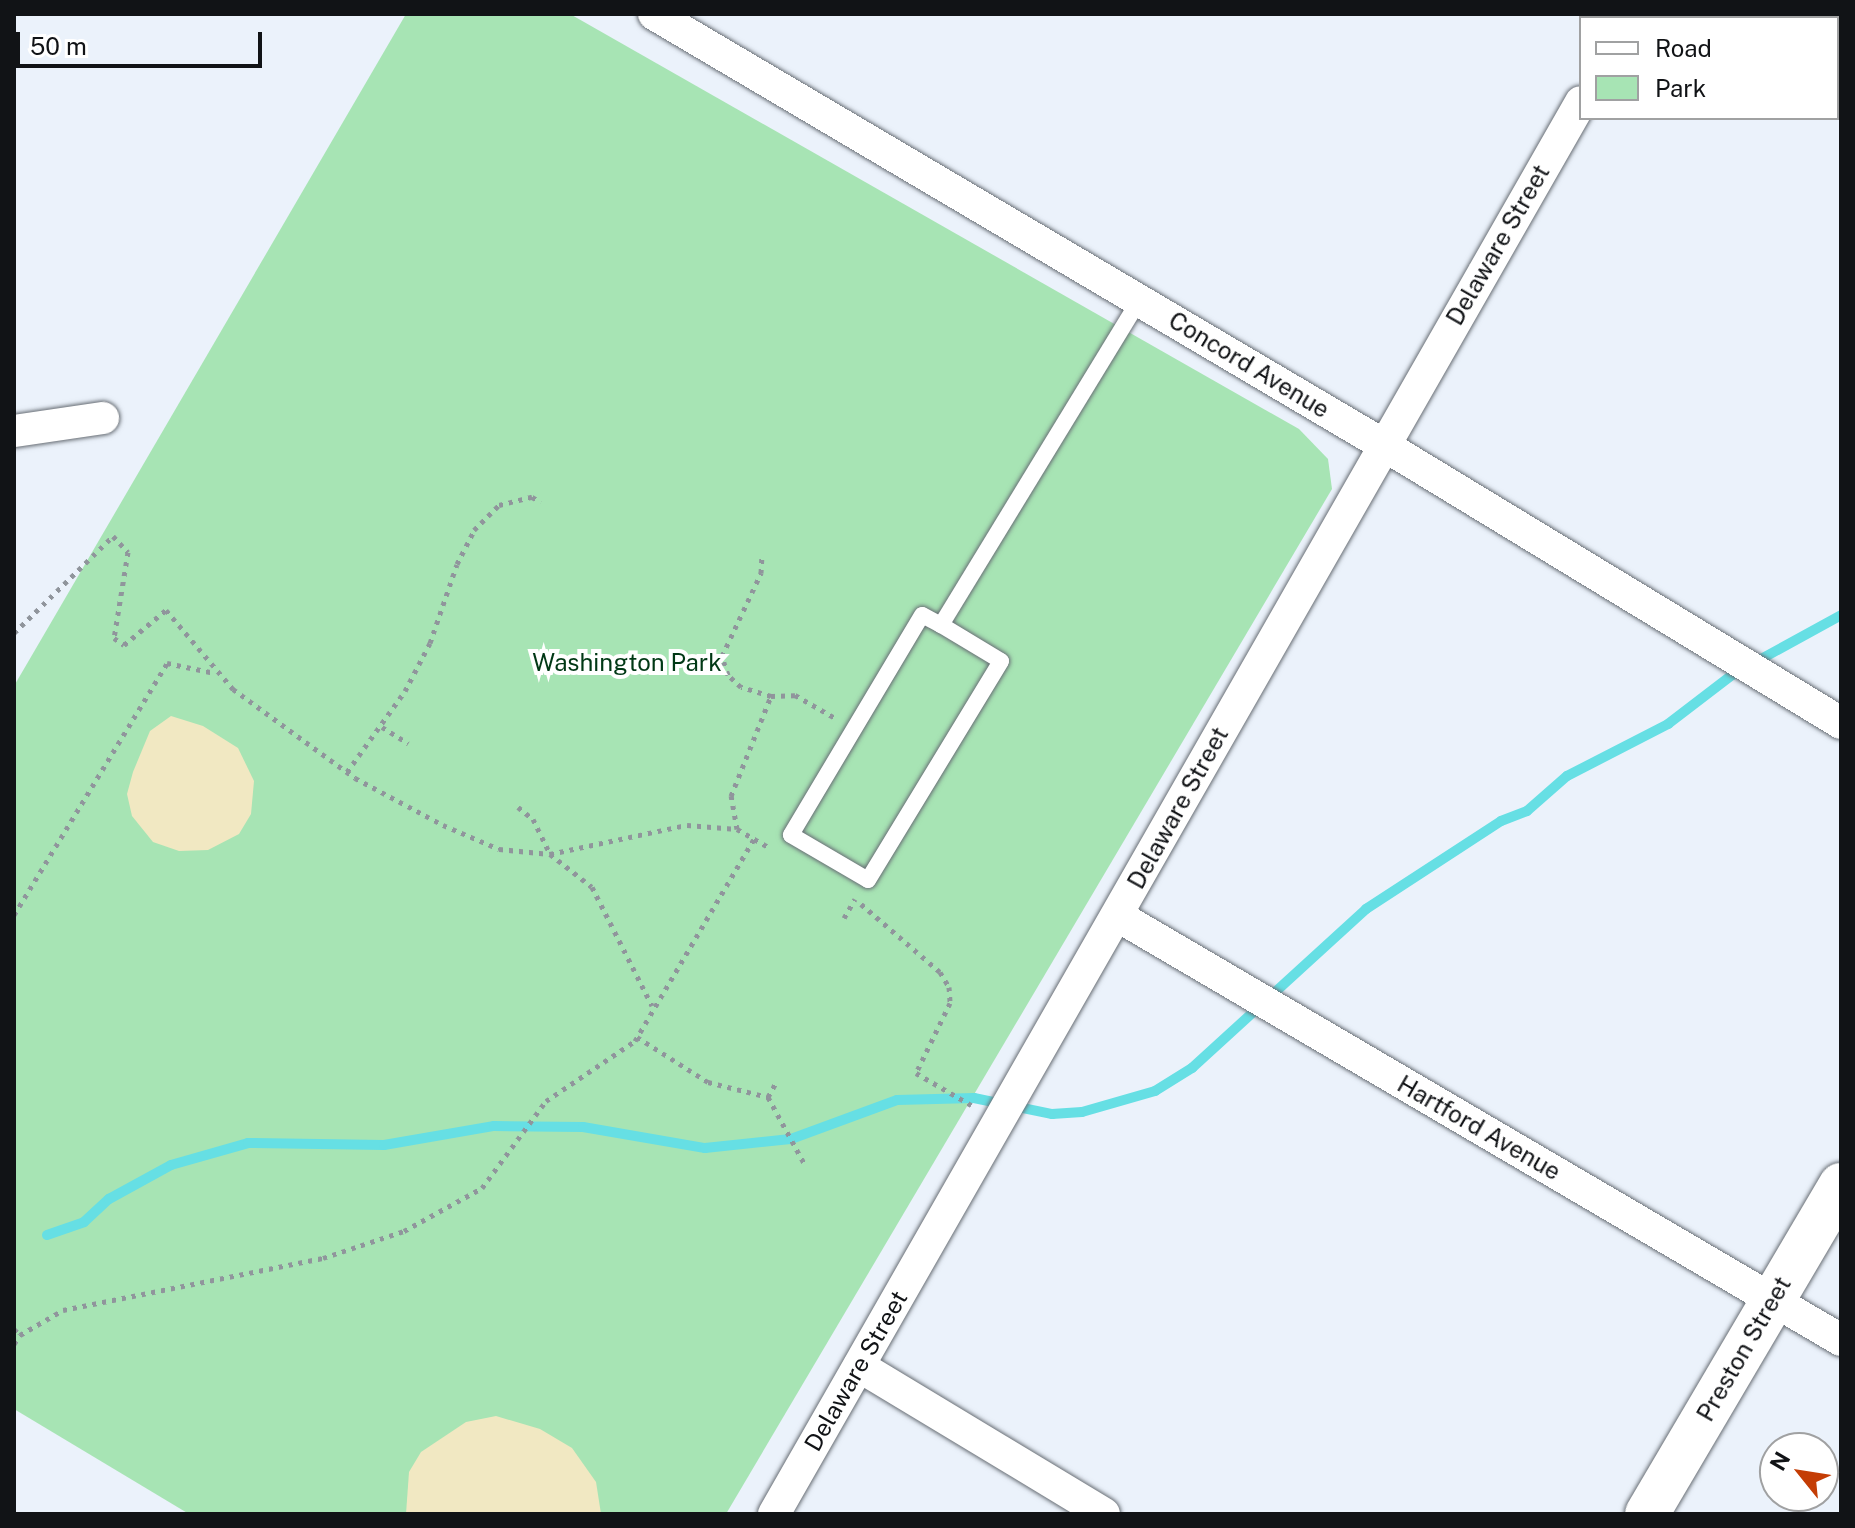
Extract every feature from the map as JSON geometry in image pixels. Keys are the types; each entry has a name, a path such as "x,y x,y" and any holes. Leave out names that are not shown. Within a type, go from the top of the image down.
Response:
{"street":[{"name":"Concord Avenue","path":"654,14 1382,444 1841,723"},
{"name":"Delaware Street","path":"774,1514 1118,916 1382,444 1579,105"},
{"path":"14,431 103,418"},
{"name":"Hartford Avenue","path":"1118,916 1841,1340"},
{"name":"Preston Street","path":"1647,1514 1841,1185"},
{"path":"859,1366 1104,1514"}],"lane":[{"path":"941,625 1139,300"},
{"path":"922,615 941,625 1001,661 868,880 791,835 922,615"}],"path":[{"path":"347,772 382,727 430,643 457,564 474,530 499,505 532,497 541,502"},
{"path":"14,633 113,536 128,552 114,638 124,645 166,610 216,674 347,772 443,825 499,849 550,854 687,825 737,829 778,853"},
{"path":"762,556 761,573 722,656 728,675 741,687 771,696 795,695 854,729"},
{"path":"14,915 167,663 216,674"},
{"path":"737,829 731,796 771,696"},
{"path":"382,727 408,743"},
{"path":"518,807 533,819 550,854 592,887 652,1007"},
{"path":"14,1344 20,1335 63,1310 323,1258 404,1231 482,1188 546,1101 637,1037 754,839"},
{"path":"842,891 940,972 949,987 950,1003 916,1073 957,1096"},
{"path":"844,918 855,899"},
{"path":"637,1037 708,1082 768,1097 804,1163"},
{"path":"768,1097 777,1081"},
{"path":"14,1329 20,1335"}],"green space":[{"name":"Washington Park","path":"406,14 570,14 1299,429 1328,459 1332,489 726,1514 189,1514 14,1409 14,686"}],"sand":[{"path":"171,716 203,726 238,748 254,781 251,814 239,834 208,850 179,851 153,842 132,816 127,794 133,772 150,731"},
{"path":"496,1416 540,1429 572,1448 596,1482 601,1514 406,1514 409,1472 421,1452 466,1422"}],"waterway":[{"path":"47,1235 84,1222 109,1199 171,1165 248,1143 384,1145 494,1126 583,1127 705,1148 791,1139 897,1100 974,1098 1052,1114 1082,1112 1155,1091 1192,1068 1366,909 1501,821 1527,811 1567,776 1668,724 1732,675 1841,615"}]}
